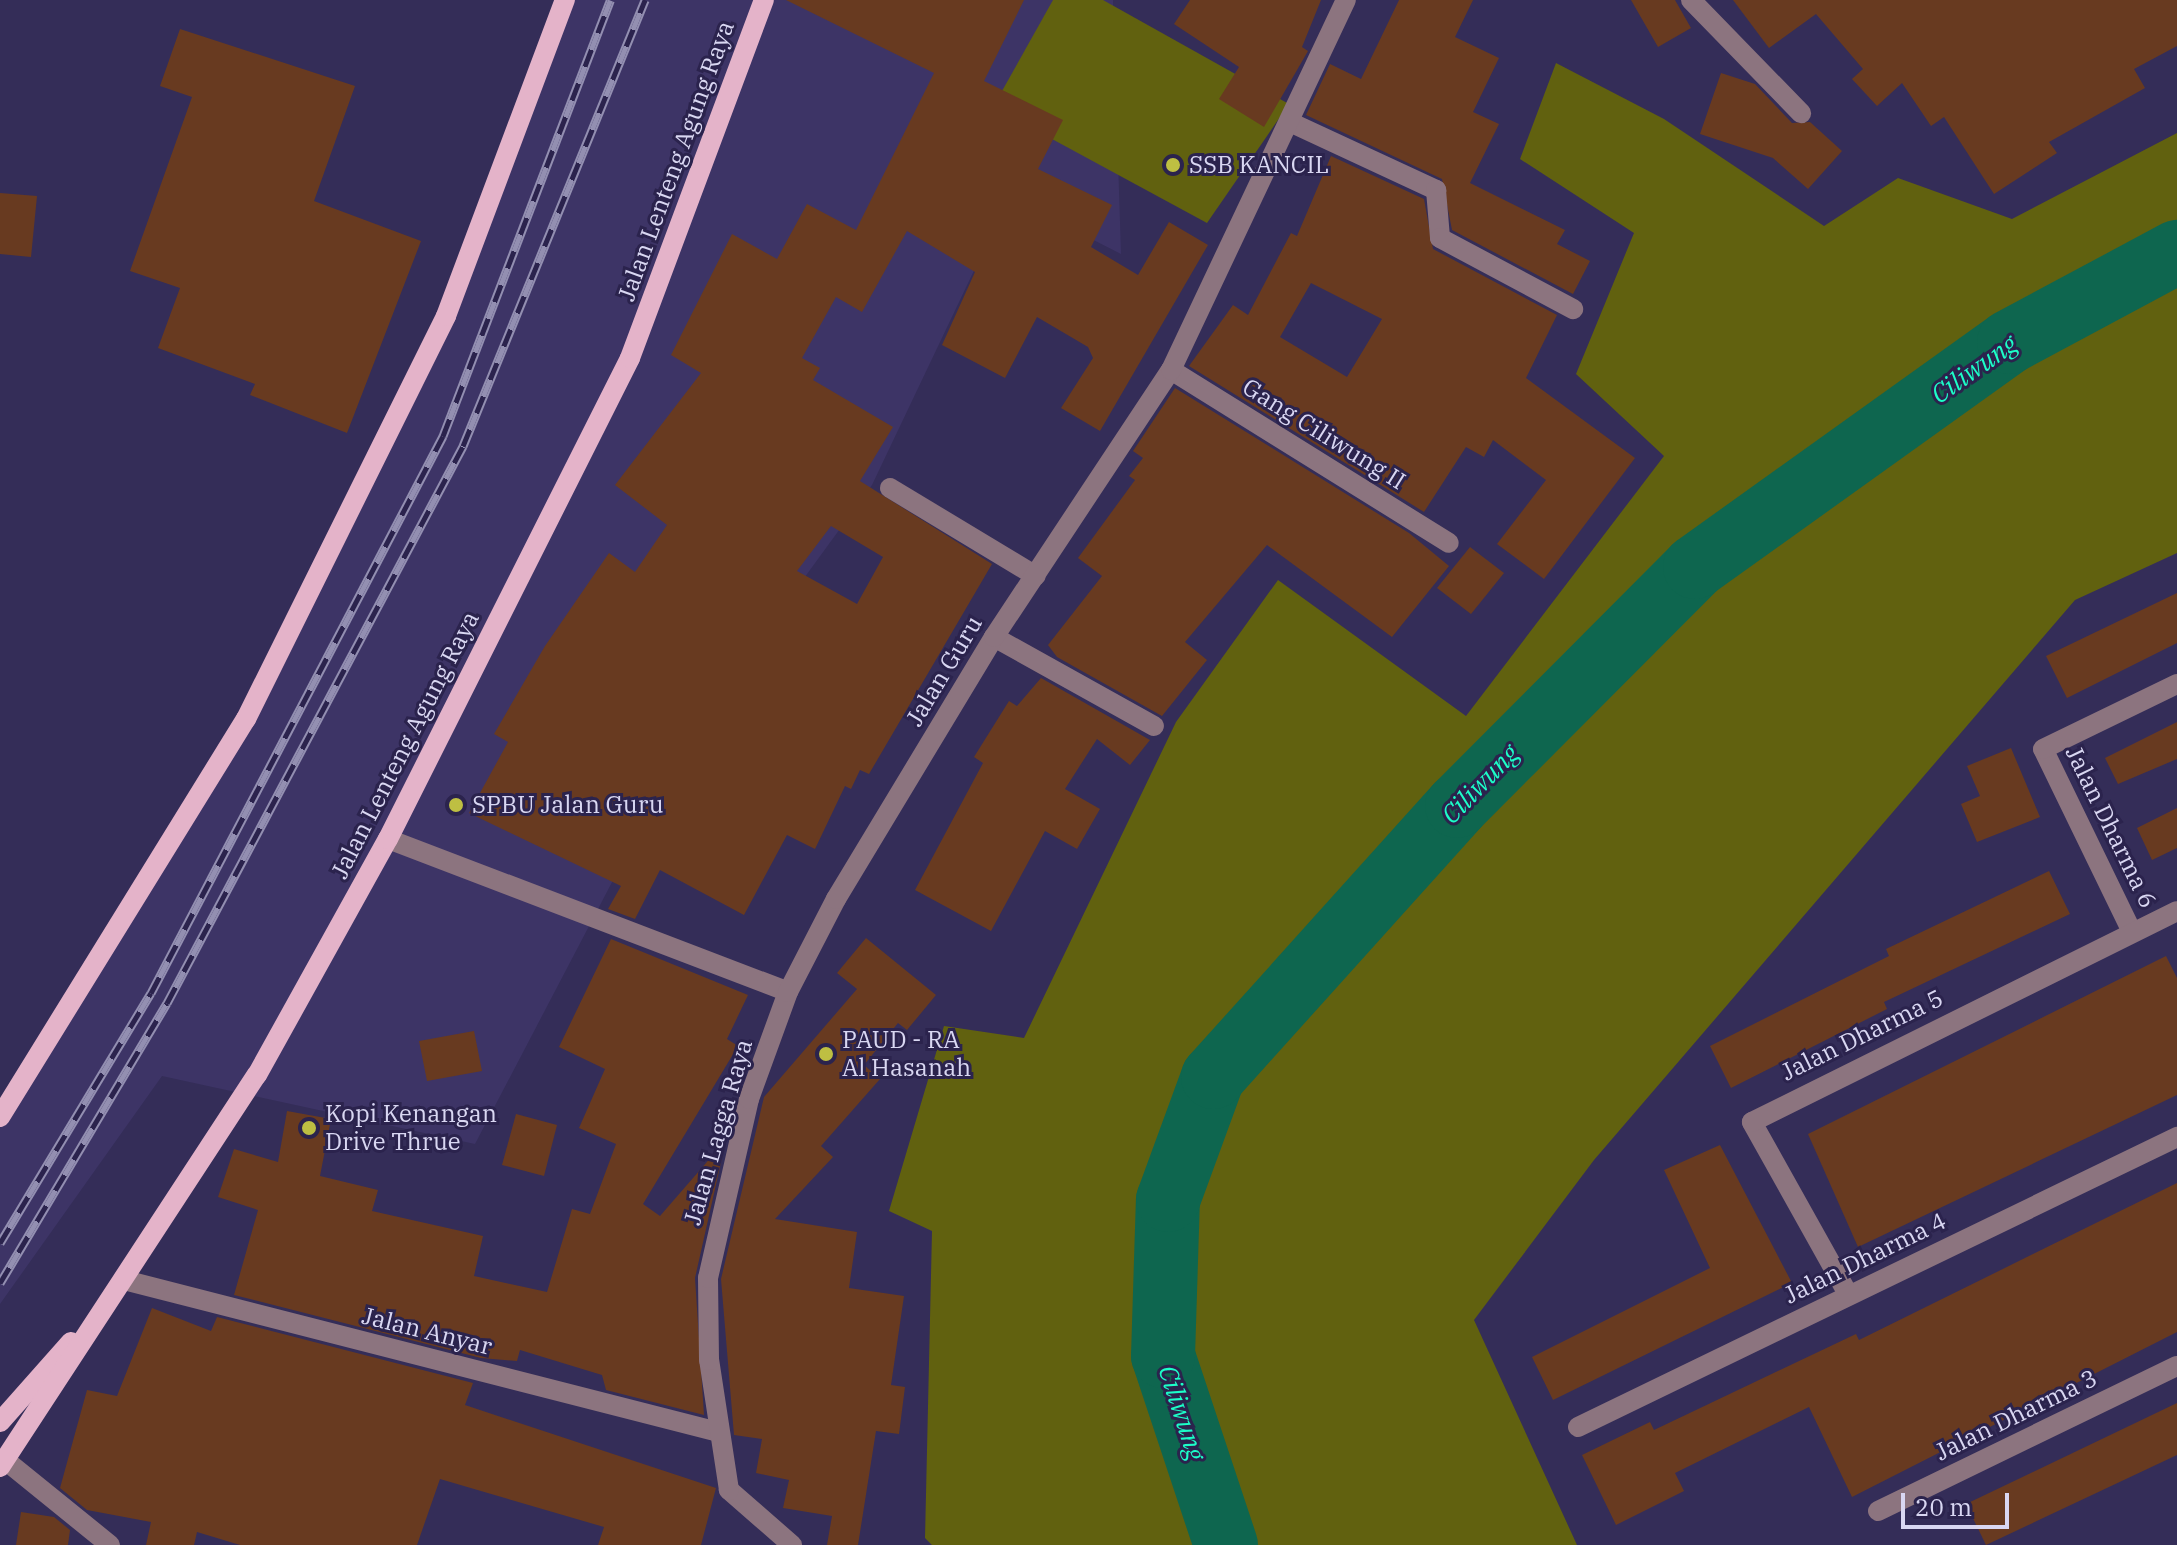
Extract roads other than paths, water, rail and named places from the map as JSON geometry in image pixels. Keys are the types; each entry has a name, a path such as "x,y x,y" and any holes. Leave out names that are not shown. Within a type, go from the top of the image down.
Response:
{"main road":[{"path":"0,1117 260,692 446,316 565,0"},
{"name":"Jalan Lenteng Agung Raya","path":"2,1464 257,1075 388,839 630,358 764,0"},
{"path":"0,1422 119,1288"}],"street":[{"name":"Jalan Guru","path":"788,992 994,637 1171,370 1294,124 1346,0"},
{"path":"1691,0 1801,113"},
{"path":"1294,124 1436,190 1440,238 1573,309"},
{"name":"Gang Ciliwung II","path":"1171,370 1449,543"},
{"path":"890,488 1036,576"},
{"path":"994,637 1154,726"},
{"name":"Jalan Dharma 6","path":"2132,932 2043,749 2177,684"},
{"path":"388,839 788,992"},
{"name":"Jalan Dharma 5","path":"1848,1294 1752,1122 2177,911"},
{"name":"Jalan Lagga Raya","path":"788,992 732,1159 708,1278 718,1432 729,1490 792,1545"},
{"name":"Jalan Dharma 4","path":"1578,1427 2177,1137"},
{"name":"Jalan Anyar","path":"119,1288 718,1432"},
{"name":"Jalan Dharma 3","path":"1878,1511 2177,1366"},
{"path":"2,1464 110,1545"}],"waterway":[{"name":"Ciliwung","path":"1226,1545 1163,1356 1168,1200 1213,1077 1457,806 1695,567 2009,342 2177,252"}],"railway":[{"path":"0,1243 151,993 443,436 610,0"},
{"path":"0,1283 167,1003 463,446 645,0"}],"place":[{"name":"SSB KANCIL","path":"1173,165"},
{"name":"SPBU Jalan Guru","path":"456,805"},
{"name":"PAUD - RA Al Hasanah","path":"826,1054"},
{"name":"Kopi Kenangan Drive Thrue","path":"309,1128"}]}
